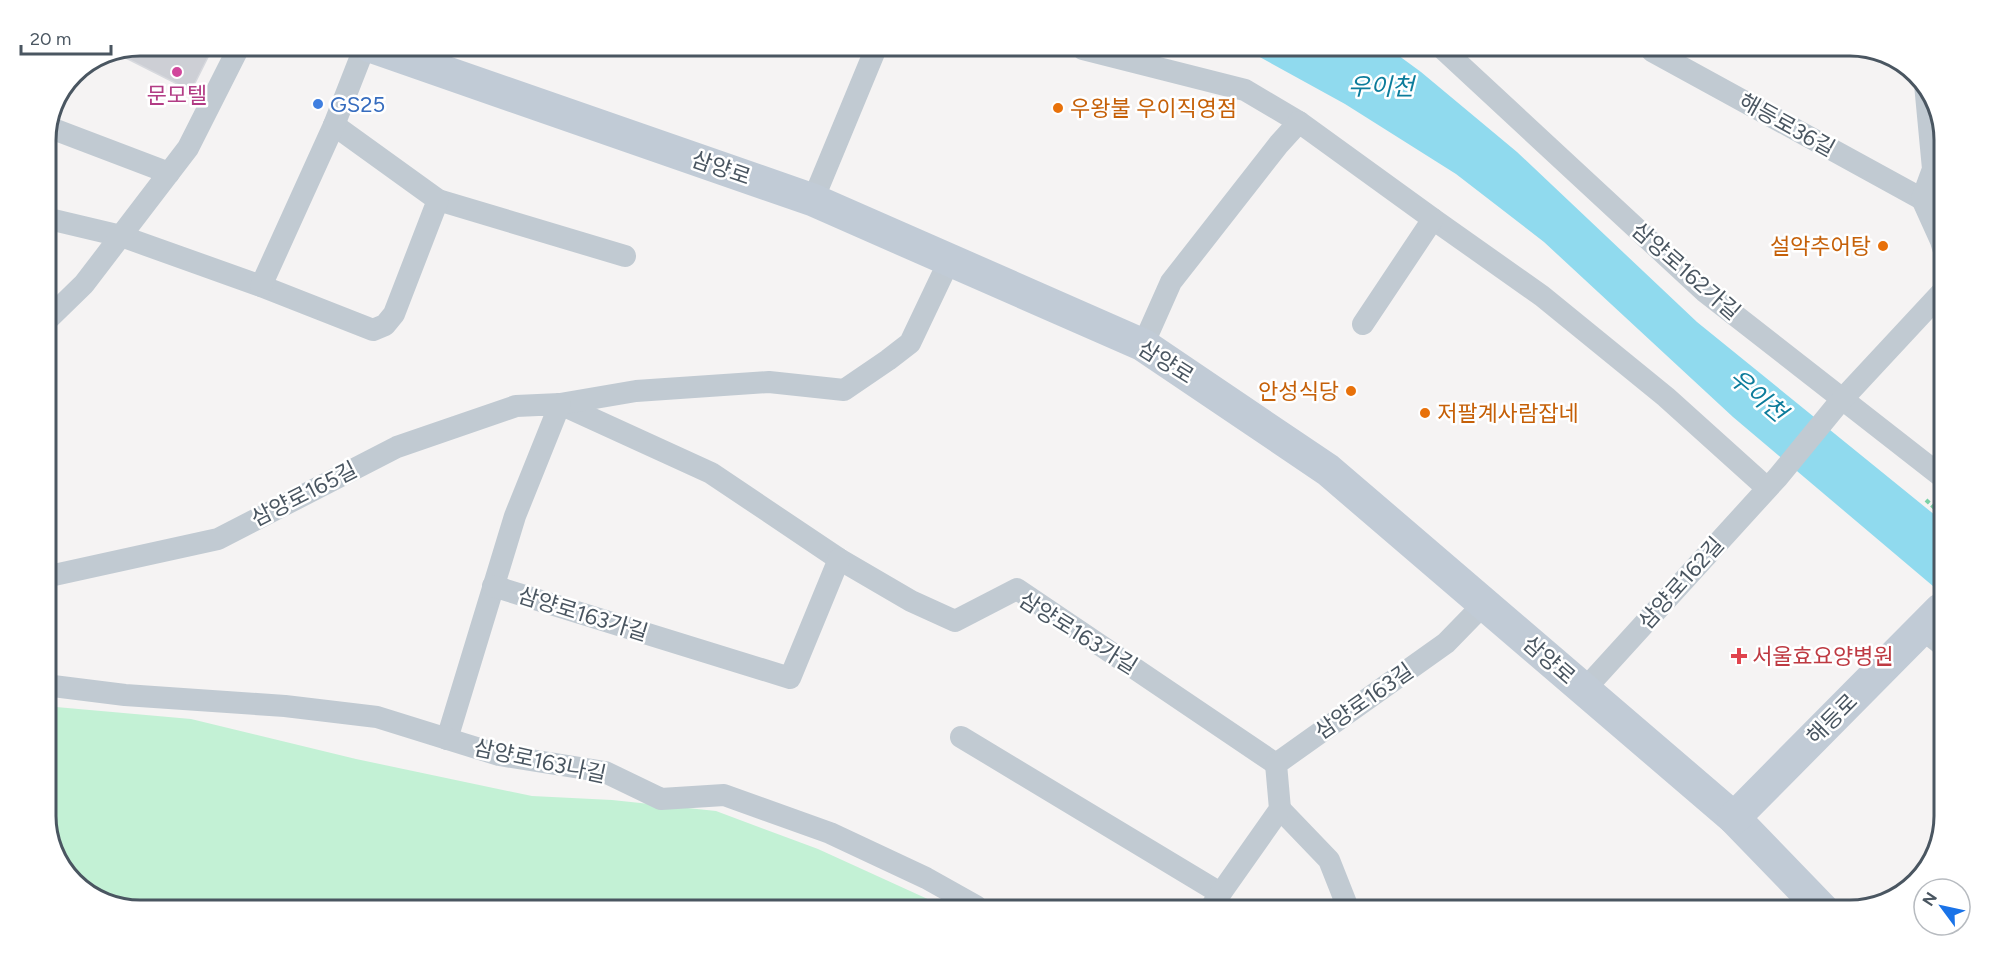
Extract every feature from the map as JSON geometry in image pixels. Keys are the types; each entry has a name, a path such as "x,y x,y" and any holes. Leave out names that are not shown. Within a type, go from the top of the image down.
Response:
{"main road":[{"name":"삼양로","path":"399,56 813,200 1143,345 1328,470 1734,818 1813,900"},
{"name":"해등로","path":"1734,818 1933,625"}],"street":[{"path":"56,311 84,284 188,148 234,56"},
{"path":"261,286 334,125 361,56"},
{"path":"813,200 873,56"},
{"path":"1111,56 1245,90 1299,123 1542,296 1773,482"},
{"name":"삼양로162가길","path":"1449,56 1704,291 1840,402 1934,471"},
{"name":"해등로36길","path":"1661,56 1922,199"},
{"path":"1928,108 1933,170 1922,199 1934,226"},
{"path":"1143,345 1171,282 1279,144 1299,123"},
{"path":"334,125 438,200 625,256"},
{"path":"56,130 169,173"},
{"path":"56,221 121,236 261,286 373,330 385,325 394,314 438,200"},
{"path":"1363,324 1433,219"},
{"name":"삼양로165길","path":"56,575 218,539 397,447 516,406 560,404 636,391 769,382 844,390 910,343 949,261"},
{"path":"1840,402 1934,301"},
{"name":"삼양로162길","path":"1584,690 1773,482 1840,402"},
{"path":"447,739 515,516 560,404"},
{"name":"삼양로163가길","path":"560,404 711,473 839,559 911,601 955,621 1017,589 1276,764"},
{"name":"삼양로163가길","path":"493,586 790,678 839,559"},
{"name":"삼양로163길","path":"1276,764 1446,643 1484,604"},
{"name":"삼양로163나길","path":"56,686 125,695 285,706 377,717 499,755 605,772 661,799 724,795 830,833 926,878 965,900"},
{"path":"961,737 1216,900 1280,810"},
{"path":"1276,764 1280,810 1329,860 1345,900"}],"green space":[{"path":"56,707 191,719 356,759 532,796 612,800 716,811 818,849 930,900 140,900 123,898 108,893 84,879 70,862 60,842 56,821"}],"water":[{"name":"우이천","path":"1258,56 1399,56 1421,72 1517,152 1697,322 1934,514 1934,587 1733,417 1544,242 1456,174 1345,104"}],"building":[{"name":"문모텔","path":"208,56 191,91 124,57"}],"place":[{"name":"문모텔","path":"177,72"},
{"name":"GS25","path":"318,104"},
{"name":"우왕불 우이직영점","path":"1058,108"},
{"name":"설악추어탕","path":"1883,246"},
{"name":"안성식당","path":"1351,391"},
{"name":"저팔계사람잡네","path":"1425,413"},
{"name":"서울효요양병원","path":"1739,656"}]}
